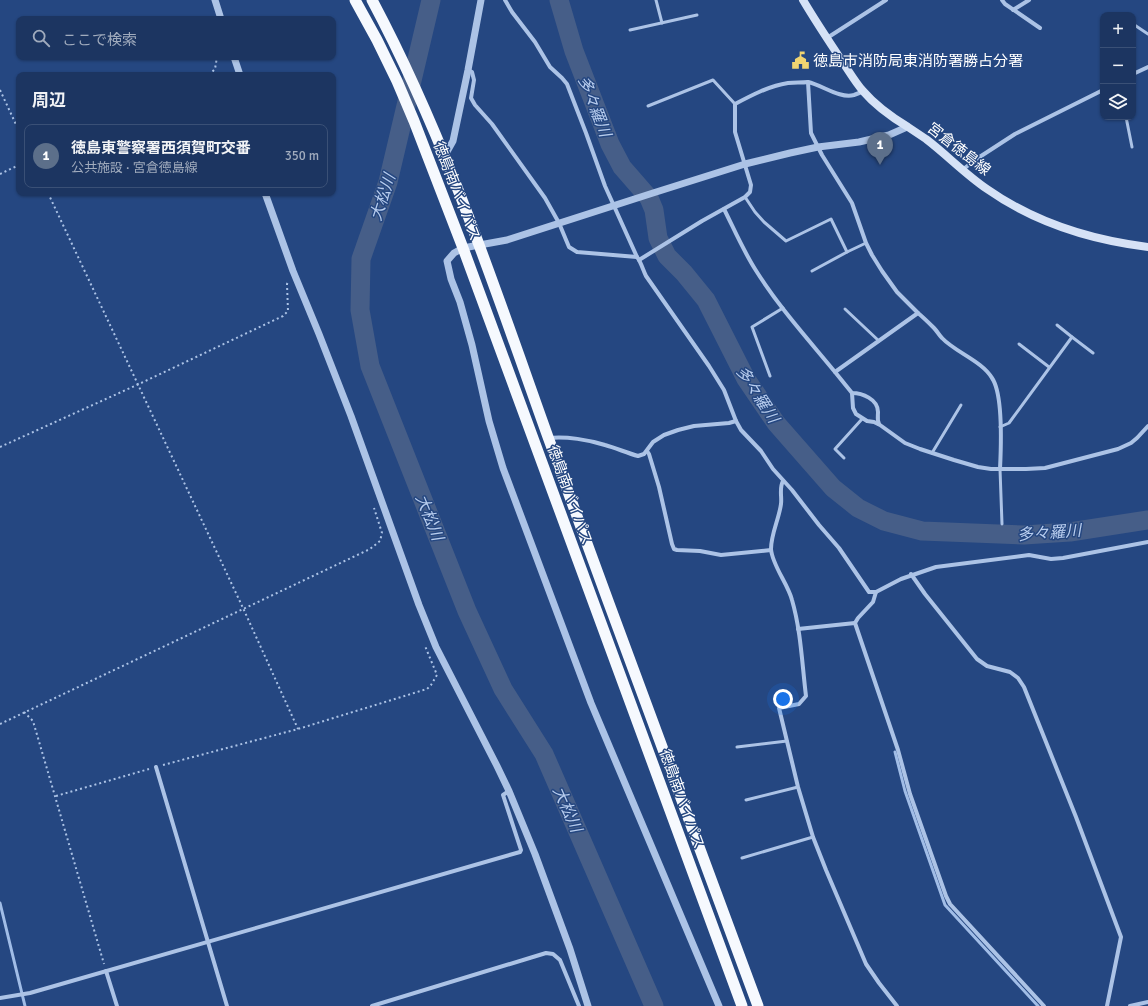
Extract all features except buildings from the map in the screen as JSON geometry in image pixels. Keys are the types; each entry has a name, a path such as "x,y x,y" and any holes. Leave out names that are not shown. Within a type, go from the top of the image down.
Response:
{"highway":[{"name":"徳島南バイパス","path":"355,0 397,81 435,175 742,1006"},
{"name":"徳島南バイパス","path":"372,0 402,57 479,245 758,1006"}],"main road":[{"name":"宮倉徳島線","path":"803,0 863,91 876,104 907,127 925,138 988,190 1023,211 1047,222 1094,237 1129,245 1148,247"}],"street":[{"path":"215,0 220,16"},
{"path":"442,152 453,141 481,0"},
{"path":"505,0 512,12 535,42 550,67 567,84 613,206 646,276 724,390 736,421 742,430 761,451 773,469 839,548 869,592 876,592 911,574 936,567 1030,556 1051,559 1063,558 1148,542"},
{"path":"827,38 886,0"},
{"path":"1002,0 1005,4 1040,28"},
{"path":"1014,10 1028,0"},
{"path":"235,60 239,72"},
{"path":"1136,73 1148,67"},
{"path":"468,70 472,72 474,80 471,98 475,105 492,124 545,198 560,223 566,243 569,247 577,252 638,258 746,197 750,192 751,184 735,132 735,104 755,94 788,83 808,82 846,96 854,95 863,91"},
{"path":"808,82 811,133 828,165 852,203 866,243 872,255 897,292 932,326 941,338 955,349 974,360 992,377 998,392 1000,469"},
{"path":"962,170 1015,134 1100,92"},
{"path":"719,1006 591,703 503,468 489,421 472,345 460,302 451,279 447,261 454,253 463,248 507,240 745,164 818,147 859,142 890,135 907,127"},
{"path":"266,196 293,271 322,342 381,498 419,605 436,646 509,791 535,854 570,949 588,1006"},
{"path":"724,209 744,250 765,285 852,393 853,408 856,414 862,419 880,425 905,443 978,467 1000,469 1045,468 1118,449 1131,443 1148,426"},
{"path":"835,372 918,313"},
{"path":"852,393 860,393 870,398 877,405 878,421 880,425"},
{"path":"549,438 569,438 603,444 638,456 644,454 653,442 664,435 678,430 694,426 736,421"},
{"path":"647,451 659,487 674,549 700,551 721,555 771,550"},
{"path":"783,480 781,484 781,504 771,550 790,594 798,629 806,696 799,704 779,708 798,787 813,837 826,870 866,964 878,983 897,1006"},
{"path":"911,574 925,594 977,659 986,666 1010,672 1018,678 1024,687 1076,817 1121,937 1107,1006"},
{"path":"855,623 873,602 876,592"},
{"path":"798,629 855,623"},
{"path":"855,623 898,750 910,794 946,896 950,904 1044,1006"},
{"path":"156,767 227,1006"},
{"path":"0,998 30,994 520,852 521,850 503,796 509,791"},
{"path":"372,1006 546,953 553,954 560,960 579,1006"},
{"path":"106,971 117,1006"},
{"path":"1130,1006 1148,1002"}],"lane":[{"path":"656,0 662,23"},
{"path":"630,30 697,15"},
{"path":"1136,26 1148,34"},
{"path":"648,106 713,80 735,104"},
{"path":"1127,120 1132,147"},
{"path":"746,197 755,212 764,222 786,241 831,219 847,252"},
{"path":"812,271 866,243"},
{"path":"770,376 752,327 783,308"},
{"path":"845,309 879,341"},
{"path":"1057,325 1094,353"},
{"path":"1000,427 1009,423 1072,337"},
{"path":"1019,344 1049,367"},
{"path":"932,453 961,405"},
{"path":"844,458 835,449 862,419"},
{"path":"1000,469 1002,524"},
{"path":"737,747 787,741"},
{"path":"746,800 798,787"},
{"path":"742,858 813,837"}],"path":[{"path":"212,72 215,69 216,60"},
{"path":"0,90 16,125"},
{"path":"0,174 16,166"},
{"path":"49,196 139,384 298,729"},
{"path":"0,447 139,384 283,316 288,311 288,284 293,271"},
{"path":"0,724 370,549 380,541 382,533 373,506 381,498"},
{"path":"56,796 156,767 298,729 427,689 432,685 437,676 423,642"},
{"path":"24,712 33,721 106,971"}],"waterway":[{"name":"大松川","path":"431,0 388,182 361,259 360,310 370,366 467,611 503,689 544,754 654,1006"},
{"name":"多々羅川","path":"559,0 574,51 610,144 622,167 649,198 654,210 658,238 667,256 684,273 706,300 746,379 776,423 833,488 858,508 884,521 922,531 1024,535 1070,532 1148,520"},
{"path":"895,752 905,791 945,905 1038,1006"},
{"path":"0,903 25,1006"}],"place":[{"name":"徳島市消防局東消防署勝占分署","path":"800,61"},
{"name":"徳島東警察署西須賀町交番","path":"880,165"}]}
